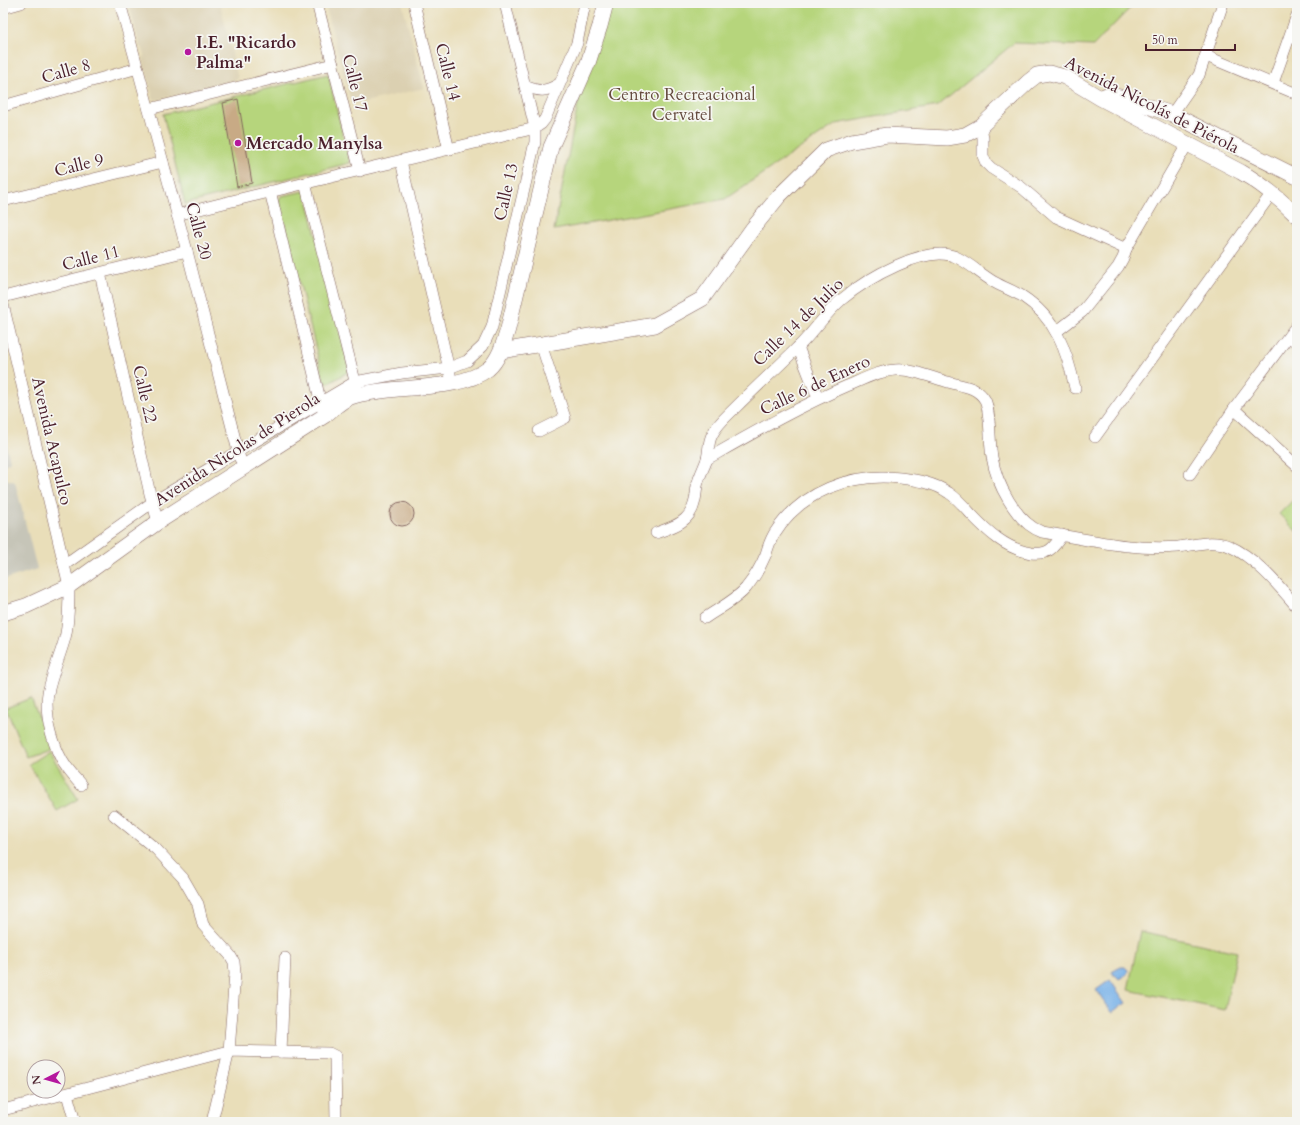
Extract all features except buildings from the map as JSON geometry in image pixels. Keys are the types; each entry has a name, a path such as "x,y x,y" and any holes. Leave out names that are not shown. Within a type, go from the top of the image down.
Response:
{"street":[{"path":"3,8 22,3"},
{"name":"Calle 20","path":"120,3 187,250 242,468"},
{"name":"Calle 17","path":"317,3 360,171"},
{"name":"Calle 14","path":"414,3 449,150"},
{"name":"Calle 13","path":"450,375 483,346 492,327 535,142 535,128 505,3"},
{"path":"177,215 270,191 449,150 535,128 545,119 577,43 585,3"},
{"name":"Avenida Nicolas de Pierola","path":"3,613 26,606 69,586 158,522 242,468 322,409 350,398 357,389 387,390 450,375 470,378 488,369 501,351 508,329 551,146 588,63 606,3"},
{"path":"1172,114 1199,75 1223,3"},
{"path":"1273,83 1297,15"},
{"path":"1206,56 1297,94"},
{"path":"149,109 333,64"},
{"name":"Calle 8","path":"3,106 138,68"},
{"name":"Avenida Nicolás de Piérola","path":"501,351 655,324 702,298 753,228 779,196 826,150 852,141 887,135 947,138 966,135 981,126 1028,82 1037,76 1049,73 1064,77 1100,98 1188,143 1256,181 1272,193 1297,216"},
{"path":"525,86 539,91 549,90 559,84"},
{"path":"1100,98 1107,96 1120,97 1172,114 1297,177"},
{"path":"981,126 983,156 986,163 991,168 1021,187 1056,217 1126,249"},
{"path":"1056,332 1082,312 1118,267 1126,249 1188,143"},
{"path":"401,161 450,375"},
{"name":"Calle 9","path":"3,202 163,162"},
{"path":"305,183 357,389"},
{"path":"64,565 153,502 271,431 322,409 270,191"},
{"path":"1096,438 1272,193"},
{"name":"Calle 11","path":"3,297 187,250"},
{"name":"Calle 14 de Julio","path":"656,533 676,525 689,516 707,459 712,435 720,424 775,367 798,347 831,309 851,292 893,267 911,259 937,255 957,257 996,283 1022,296 1042,312 1050,321 1068,360 1075,388"},
{"name":"Calle 22","path":"100,273 158,522"},
{"name":"Avenida Acapulco","path":"3,304 69,586 65,637 52,678 47,706 52,733 59,754 66,768 81,785"},
{"path":"1190,474 1234,409 1293,340 1297,325"},
{"path":"539,431 564,418 541,344"},
{"path":"798,347 818,398"},
{"name":"Calle 6 de Enero","path":"707,459 818,398 872,375 895,370 910,371 971,387 985,400 992,457 1001,486 1013,508 1026,523 1036,530 1123,546 1145,548 1188,546 1218,542 1228,545 1255,564 1297,607"},
{"path":"1234,409 1297,466"},
{"path":"705,618 719,608 730,603 745,589 758,571 773,535 792,512 815,495 849,481 884,477 916,480 935,485 950,494 1002,542 1026,552 1038,553 1048,551 1055,546 1062,535"},
{"path":"114,815 156,850 183,878 198,904 203,925 230,955 234,962 235,973 229,1051 212,1122"},
{"path":"281,1052 285,958"},
{"path":"3,1110 229,1051 329,1053 335,1056 336,1122"},
{"path":"68,1094 75,1122"}],"shaded area":[{"name":"I.E. \"Ricardo Palma\"","path":"129,3 220,3 238,79 156,100 153,98 143,59 143,48 140,47"},
{"path":"325,3 402,3 424,88 352,105"},
{"path":"3,433 10,461 3,466"},
{"path":"3,478 15,482 37,569 3,580"}],"green space":[{"name":"Centro Recreacional Cervatel","path":"597,3 1135,3 1093,46 1014,43 938,106 836,124 725,199 554,230"},
{"path":"328,74 350,163 185,204 163,114"},
{"path":"305,191 350,371 327,384 324,382 279,200 281,196"},
{"path":"1297,496 1297,532 1279,514"},
{"path":"31,698 51,748 26,757 6,708"},
{"path":"49,751 78,799 57,811 29,764"},
{"path":"1140,931 1237,952 1225,1010 1128,990"}],"water":[{"path":"1121,967 1125,967 1128,970 1127,974 1119,979 1111,972"},
{"path":"1110,980 1126,1003 1112,1012 1096,990"}],"place":[{"name":"I.E. \"Ricardo Palma\"","path":"188,52"},
{"name":"Mercado Manylsa","path":"238,143"}]}
